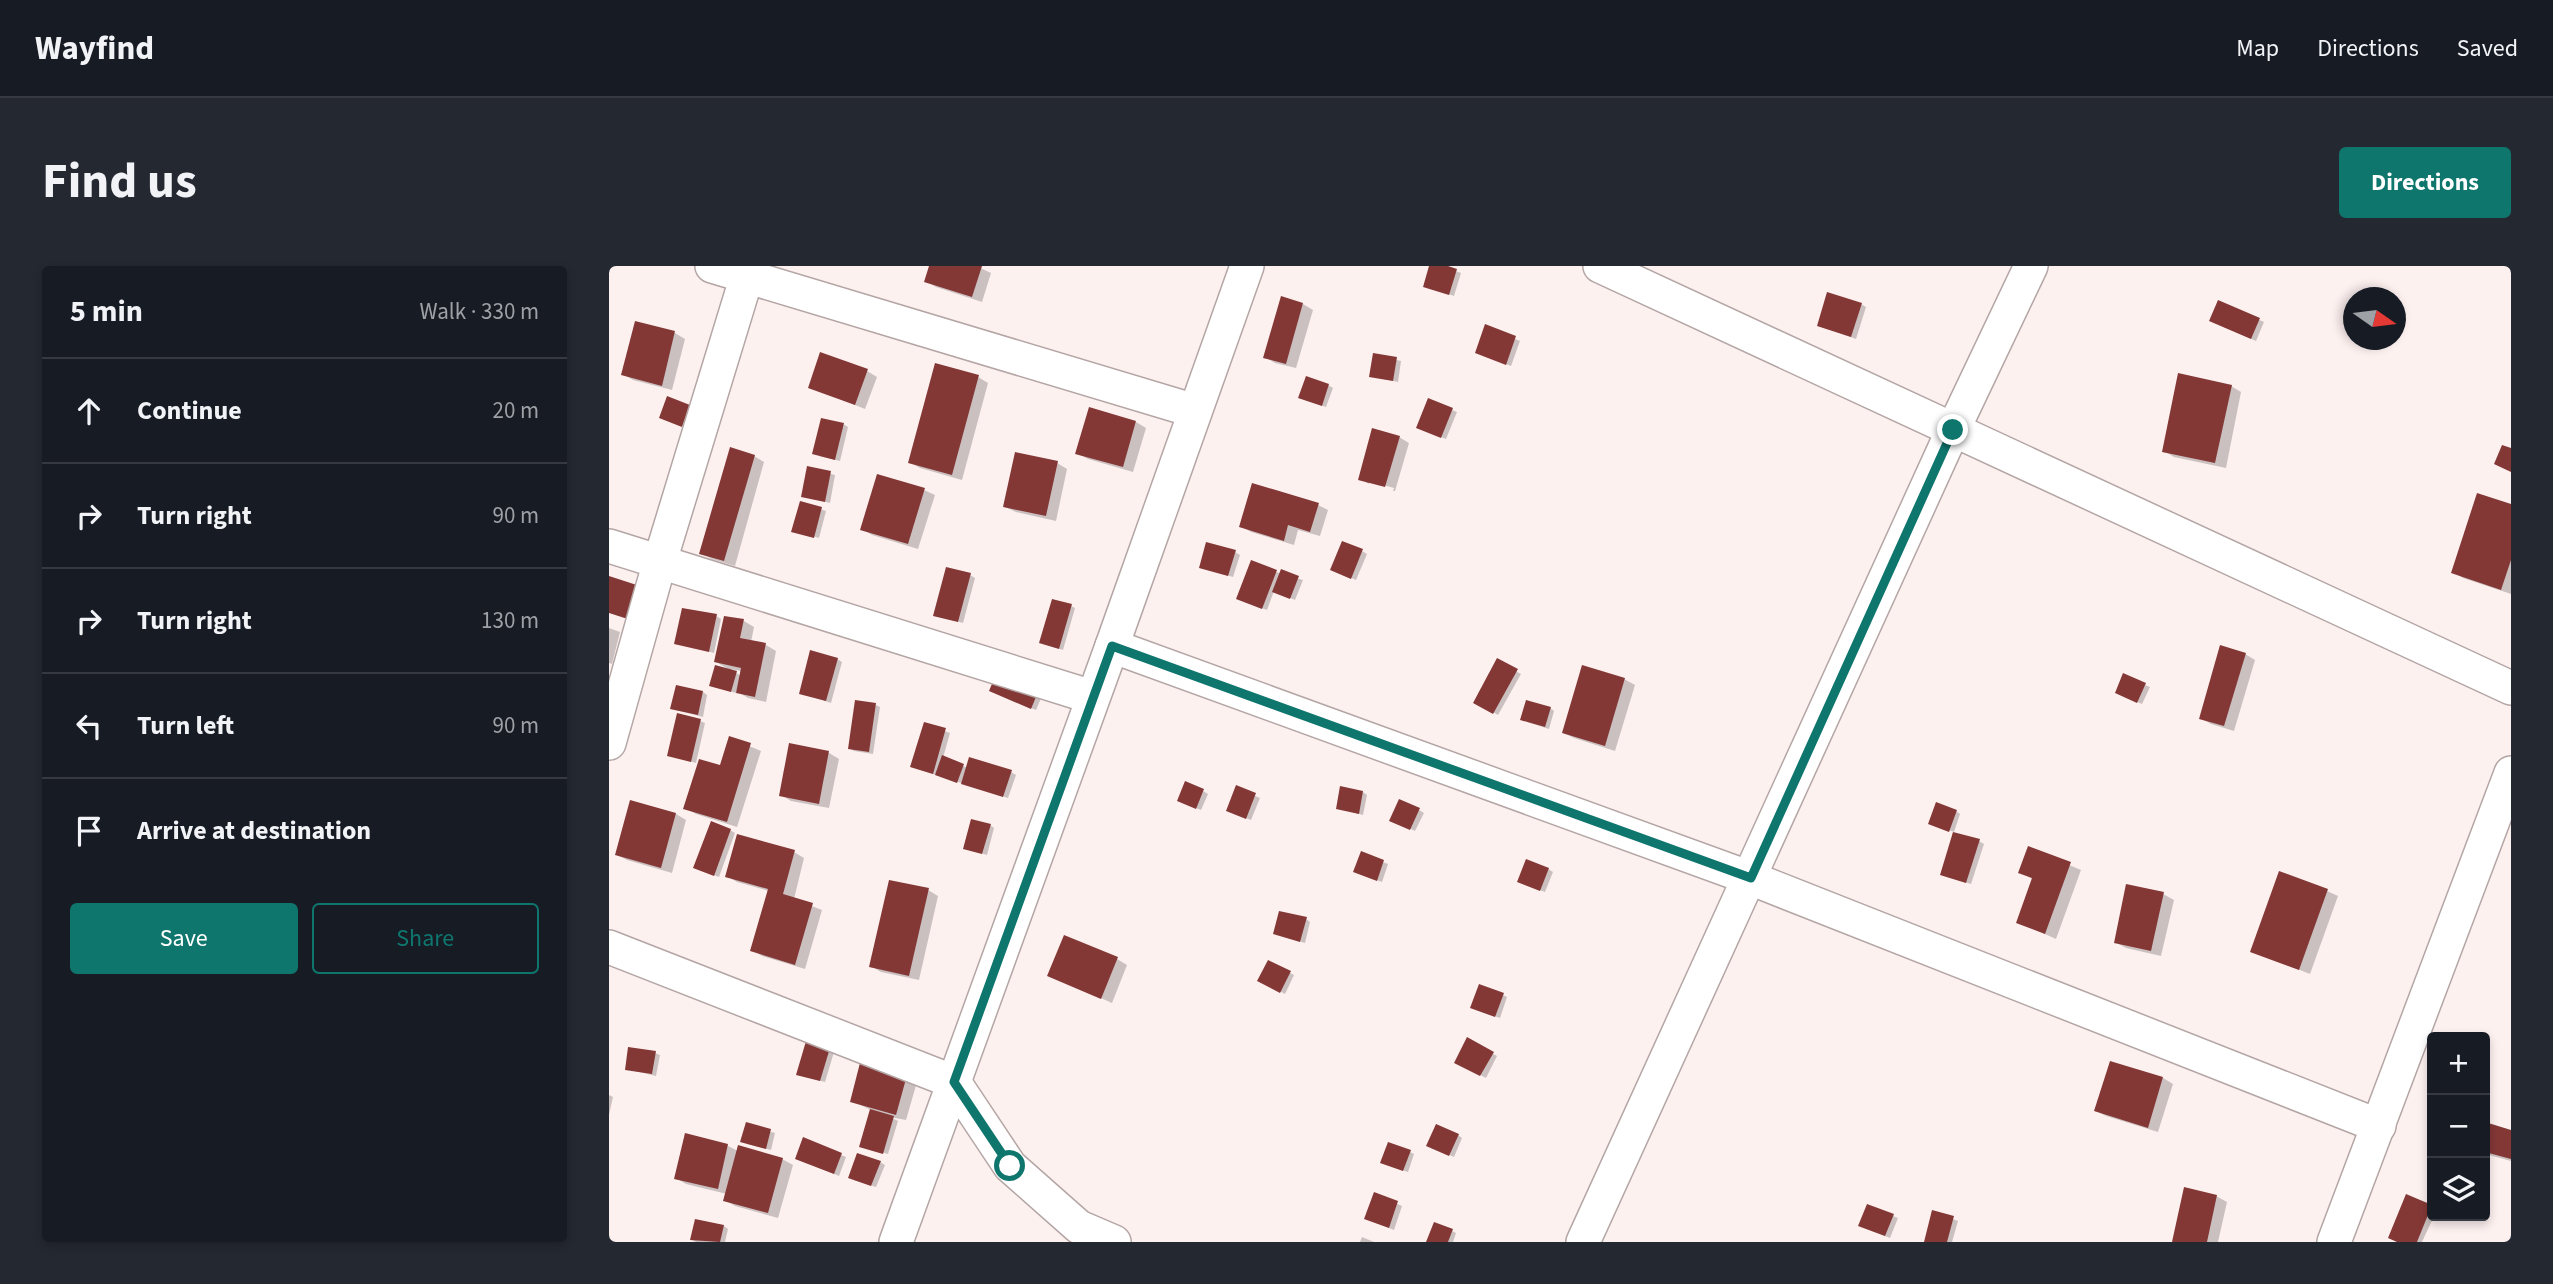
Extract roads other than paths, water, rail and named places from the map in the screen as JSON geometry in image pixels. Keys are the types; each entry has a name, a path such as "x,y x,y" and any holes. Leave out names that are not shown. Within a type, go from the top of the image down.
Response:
{"street":[{"path":"712,266 749,271 1195,411"},
{"path":"896,1242 1247,266"},
{"path":"1601,266 2511,688"},
{"path":"1583,1242 1953,430 2031,266"},
{"path":"609,743 660,561 749,271"},
{"path":"609,546 1092,697"},
{"path":"1112,646 1751,878 2379,1126"},
{"path":"2334,1242 2511,774"},
{"path":"609,947 954,1082 1010,1166 1079,1227 1114,1242"}]}
